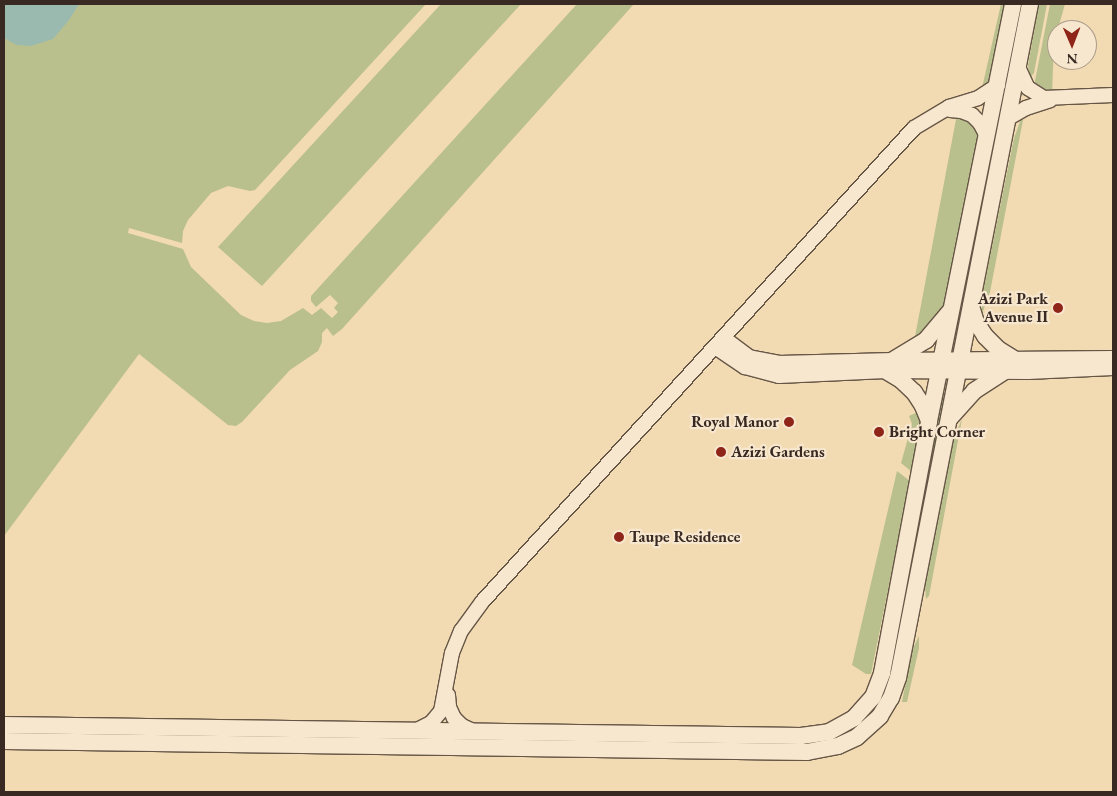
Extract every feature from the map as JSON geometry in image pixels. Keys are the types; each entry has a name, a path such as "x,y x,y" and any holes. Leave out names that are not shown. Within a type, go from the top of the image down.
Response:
{"street":[{"path":"4,741 581,740 810,736 829,732 846,724 868,704 876,690 882,673 929,421 1014,4"},
{"path":"4,725 473,731 581,740 818,751 848,742 865,731 880,716 891,698 898,678 1030,4"},
{"path":"1018,67 1028,88 1038,96 1050,100"},
{"path":"418,730 431,723 438,716 444,701 447,676 456,642 474,611 909,134 927,118 978,98 998,85"},
{"path":"1007,120 1026,108 1050,100 1113,95"},
{"path":"942,111 961,111 972,115 980,123 987,136"},
{"path":"889,366 926,340 941,323 953,304"},
{"path":"971,306 976,322 985,336 998,349 1014,358"},
{"path":"720,343 769,363 889,366 959,365 1014,358 1113,358"},
{"path":"959,365 1003,372 1113,368"},
{"path":"889,366 914,392 923,406 929,421"},
{"path":"948,422 974,391 1003,372"},
{"path":"447,676 451,713 462,726 473,731"},
{"path":"868,704 880,716"}],"green space":[{"path":"4,4 426,4 255,190 250,191 228,186 211,193 188,220 183,231 182,243 129,228 128,233 183,249 191,267 241,315 254,321 267,323 281,321 303,308 312,315 321,308 332,318 338,312 334,308 338,303 330,295 316,307 311,301 311,296 577,4 634,4 342,329 333,336 327,328 322,333 322,342 318,351 290,370 242,422 236,426 228,425 139,354 4,536"},
{"path":"441,4 521,4 262,286 218,247"},
{"path":"1001,4 1005,4 989,83 982,88"},
{"path":"1021,4 1025,4 958,336 956,336"},
{"path":"1039,4 1047,4 1034,73 1030,78 1028,65"},
{"path":"1050,4 1065,4 1060,20 1047,20 1047,70 1053,70 1052,94 1034,86"},
{"path":"957,114 970,119 978,131 978,140 943,309 914,342"},
{"path":"1021,119 1023,120 990,292 982,314 982,296 1014,138"},
{"path":"943,395 946,396 887,694 885,690"},
{"path":"920,411 921,421 912,472 901,463 912,424 909,416"},
{"path":"962,419 929,596 926,599 925,587 953,440"},
{"path":"897,471 910,481 871,674 866,674 852,665"},
{"path":"919,636 919,648 907,702 902,702 912,650"}],"water":[{"path":"4,4 79,4 69,20 53,39 31,46 17,45 4,38"}],"place":[{"name":"Azizi Park Avenue II","path":"1058,308"},
{"name":"Royal Manor","path":"789,422"},
{"name":"Bright Corner","path":"879,432"},
{"name":"Azizi Gardens","path":"721,452"},
{"name":"Taupe Residence","path":"619,537"}]}
